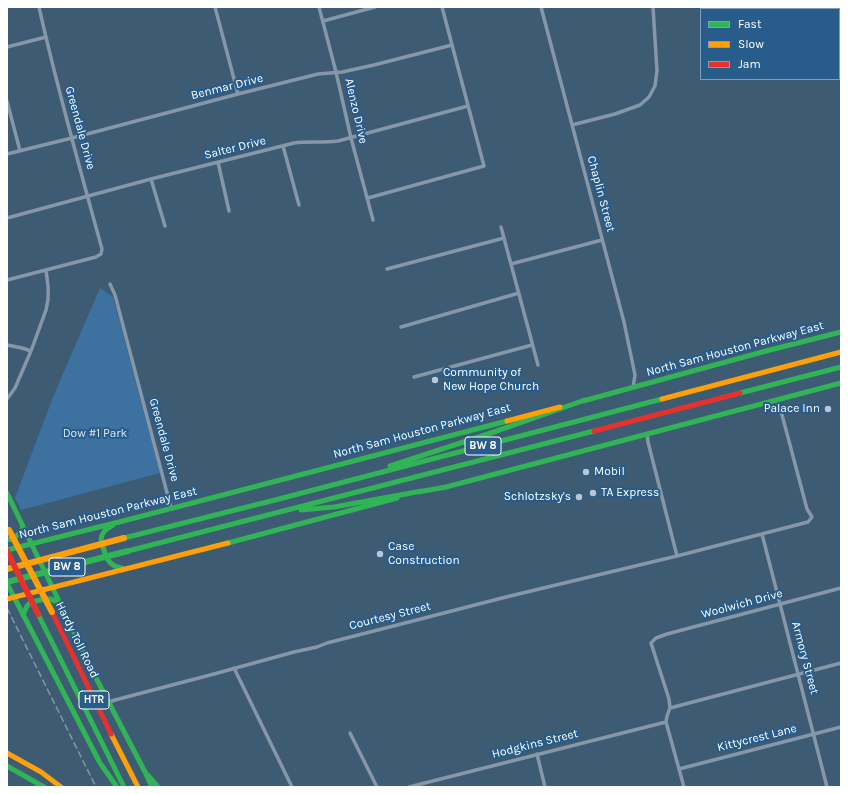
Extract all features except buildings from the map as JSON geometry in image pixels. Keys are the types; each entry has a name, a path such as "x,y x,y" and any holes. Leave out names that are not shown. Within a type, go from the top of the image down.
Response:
{"main road":[{"name":"North Sam Houston Parkway East","path":"7,550 124,521 841,332"},
{"name":"BW 8","path":"7,569 841,352"},
{"name":"BW 8","path":"7,583 841,367"},
{"path":"281,512 334,507 446,487 841,382"},
{"path":"279,499 441,451 585,400"},
{"path":"7,599 184,555 422,491"},
{"path":"7,493 94,674 152,787"},
{"path":"124,521 108,528 102,534 101,538 107,560 118,568 129,569"},
{"path":"7,540 16,538 20,534 23,527"},
{"name":"Hardy Toll Road","path":"8,528 52,612 138,787"},
{"name":"Hardy Toll Road","path":"7,550 124,787"},
{"path":"7,583 97,757 117,787"},
{"path":"23,615 27,606 31,602 45,598 51,599 61,605"},
{"path":"7,753 41,772 61,787"},
{"path":"7,766 44,787"},
{"path":"145,772 158,787"}],"street":[{"name":"Greendale Drive","path":"39,7 102,249 101,254 96,257 46,271"},
{"path":"216,7 238,94"},
{"name":"Alenzo Drive","path":"319,7 373,220"},
{"path":"323,21 375,7"},
{"path":"368,198 484,166 442,7"},
{"name":"Chaplin Street","path":"541,7 624,322 635,375 632,388"},
{"path":"572,125 615,114 640,105 649,97 655,86 657,72 653,7"},
{"path":"7,47 46,37"},
{"name":"Benmar Drive","path":"7,154 318,74 374,65 452,45"},
{"path":"7,101 20,151"},
{"name":"Salter Drive","path":"7,218 151,179 283,146 302,142 338,142 468,106"},
{"path":"283,146 299,206"},
{"path":"218,162 230,211"},
{"path":"151,179 165,226"},
{"path":"501,227 538,365"},
{"path":"387,269 504,238"},
{"path":"511,264 602,240"},
{"path":"7,280 46,271 49,287 48,304 31,351 15,388 7,399"},
{"name":"Greendale Drive","path":"110,284 115,295 171,508"},
{"path":"401,328 519,293"},
{"path":"7,345 31,351"},
{"path":"414,377 532,345"},
{"name":"Courtesy Street","path":"109,702 317,647 326,643 808,522 812,517 807,509 777,400"},
{"path":"647,434 677,556"},
{"name":"Armory Street","path":"762,534 827,787"},
{"name":"Woolwich Drive","path":"670,708 669,699 651,642 656,638 841,588"},
{"path":"684,787 666,722 670,708 841,663"},
{"path":"234,668 292,787"},
{"name":"Hodgkins Street","path":"409,787 666,722"},
{"name":"Kittycrest Lane","path":"679,768 841,727"},
{"path":"350,733 377,787"},
{"path":"537,754 546,787"}],"green space":[{"name":"Dow #1 Park","path":"100,288 113,297 160,473 21,510 15,498 53,397"}],"railway":[{"path":"7,608 96,787"}],"traffic: fast":[{"path":"583,401 841,332"},
{"path":"740,393 841,367"},
{"path":"418,492 446,487 841,383"},
{"path":"124,538 662,399"},
{"path":"390,466 585,400"},
{"path":"7,550 507,421"},
{"path":"128,551 594,431"},
{"path":"301,510 334,507 422,491"},
{"path":"7,493 94,674 145,772 158,787"},
{"path":"228,543 397,498"},
{"path":"113,525 103,533 101,540 109,562 122,568"},
{"path":"7,540 17,536 23,527"},
{"path":"7,582 128,551"},
{"path":"7,583 14,597"},
{"path":"14,597 100,763 117,787"},
{"path":"23,615 27,606 31,602 51,599 60,604"},
{"path":"38,614 124,787"},
{"path":"7,766 44,787"},
{"path":"145,772 152,787"}],"traffic: slow":[{"path":"662,399 841,352"},
{"path":"507,421 560,407"},
{"path":"9,530 52,612"},
{"path":"7,569 124,538"},
{"path":"7,599 228,543"},
{"path":"111,734 138,787"},
{"path":"7,753 41,772 61,787"}],"traffic: jam":[{"path":"594,431 740,393"},
{"path":"7,551 38,614"},
{"path":"52,612 111,734"}],"place":[{"name":"Community of New Hope Church","path":"435,380"},
{"name":"Palace Inn","path":"828,409"},
{"name":"Mobil","path":"586,472"},
{"name":"TA Express","path":"593,493"},
{"name":"Schlotzsky's","path":"579,497"},
{"name":"Case Construction","path":"380,554"}]}
